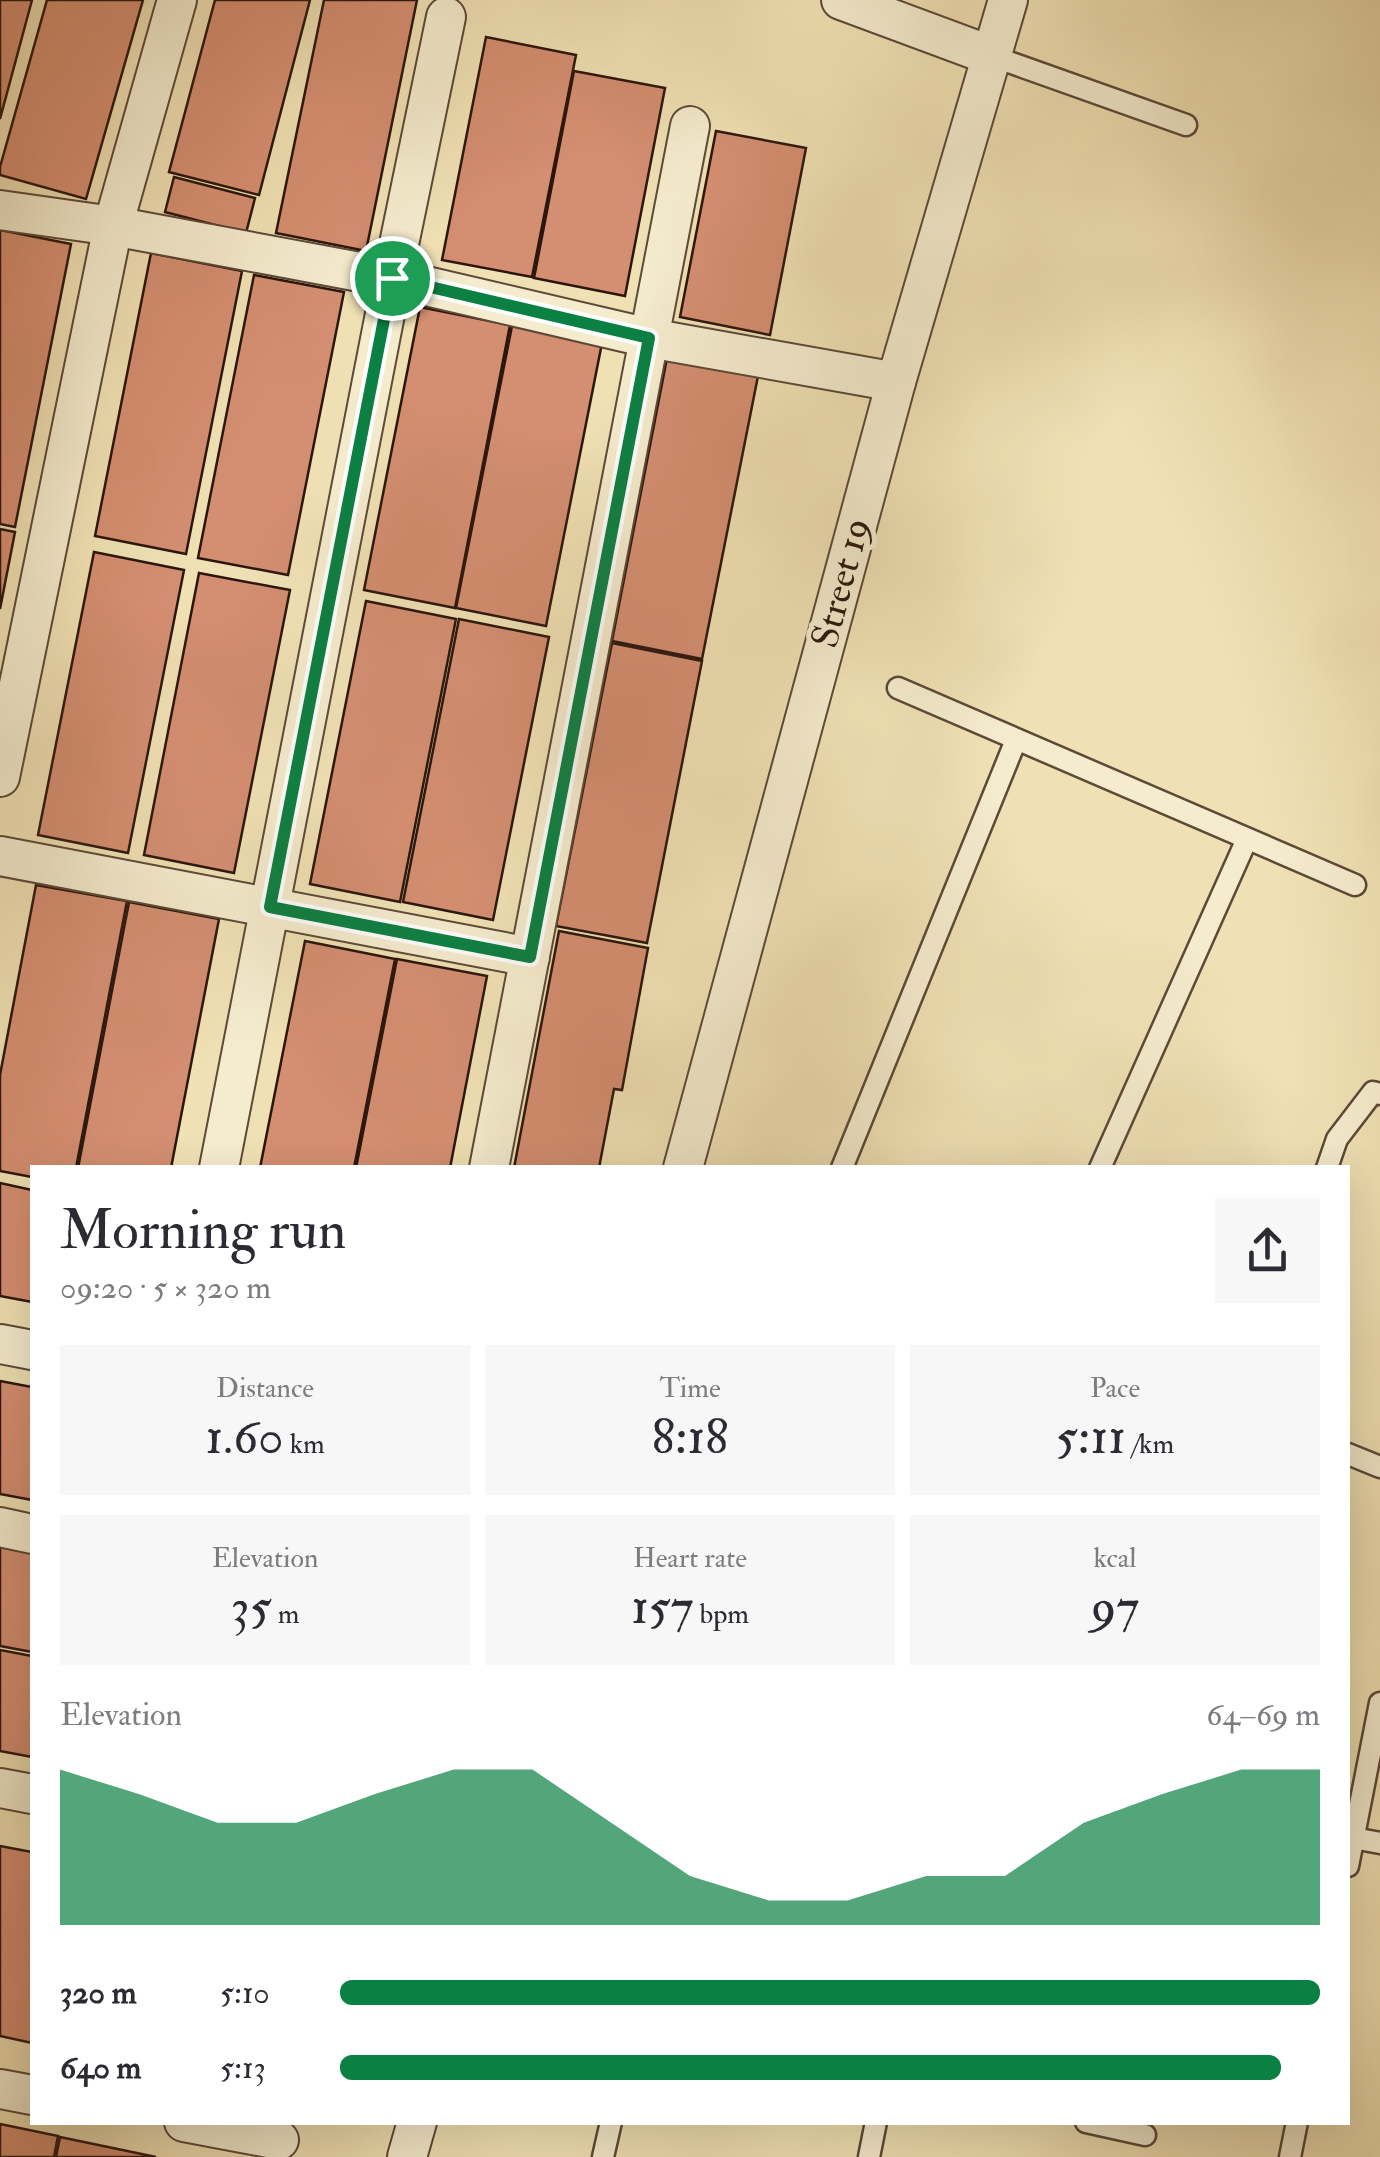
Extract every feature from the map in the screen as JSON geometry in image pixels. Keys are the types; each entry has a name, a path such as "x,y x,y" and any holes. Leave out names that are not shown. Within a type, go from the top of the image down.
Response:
{"street":[{"path":"0,777 113,226 177,0"},
{"path":"842,0 992,56"},
{"name":"Street 19","path":"684,1165 896,382 1008,0"},
{"path":"220,1165 446,17"},
{"path":"491,1165 690,126"},
{"path":"0,210 113,226 392,278 649,338 896,382"},
{"path":"0,856 530,957"},
{"path":"0,1344 30,1350"},
{"path":"0,1527 30,1534"},
{"path":"0,1788 30,1794"},
{"path":"0,2089 30,2095"},
{"path":"200,2125 278,2140"},
{"path":"407,2157 416,2125"}],"lane":[{"path":"992,56 1186,124"},
{"path":"898,688 1355,886"},
{"path":"843,1165 1016,740"},
{"path":"1101,1165 1247,839"},
{"path":"1328,1165 1336,1139 1373,1092 1380,1094"},
{"path":"1350,1455 1380,1467"},
{"path":"1350,1855 1380,1704"},
{"path":"1353,1838 1380,1842"},
{"path":"603,2157 610,2125"},
{"path":"869,2157 875,2125"},
{"path":"1112,2125 1146,2129 1140,2157"},
{"path":"1290,2157 1296,2125"}],"building":[{"path":"0,0 32,0 0,119"},
{"path":"47,0 143,0 86,199 0,175"},
{"path":"215,0 310,0 259,195 169,172"},
{"path":"324,0 417,0 366,251 276,233"},
{"path":"486,37 576,55 532,277 442,260"},
{"path":"574,71 665,88 625,296 534,278"},
{"path":"716,131 806,148 770,335 680,317"},
{"path":"174,177 255,198 246,233 165,212"},
{"path":"0,230 71,244 15,527 0,524"},
{"path":"151,253 242,271 186,554 95,536"},
{"path":"254,275 344,292 288,575 198,558"},
{"path":"420,307 510,325 455,608 364,590"},
{"path":"512,326 602,343 546,626 456,608"},
{"path":"667,358 758,376 702,659 612,641"},
{"path":"0,529 15,532 0,609"},
{"path":"94,552 184,570 128,853 38,835"},
{"path":"199,573 290,590 234,873 144,855"},
{"path":"366,601 456,619 400,902 310,884"},
{"path":"459,619 549,637 493,920 403,902"},
{"path":"612,643 702,661 647,943 556,926"},
{"path":"36,885 127,901 77,1165 30,1165 30,1177 0,1171 0,1075"},
{"path":"129,902 219,919 172,1165 79,1165"},
{"path":"559,931 648,948 622,1090 614,1089 600,1165 515,1165"},
{"path":"305,941 395,959 355,1165 261,1165"},
{"path":"397,959 487,976 451,1165 357,1165"},
{"path":"0,1183 30,1190 30,1302 0,1296"},
{"path":"0,1381 30,1387 30,1500 0,1494"},
{"path":"0,1547 30,1553 30,1652 0,1646"},
{"path":"0,1650 30,1656 30,1757 0,1751"},
{"path":"0,1846 30,1852 30,2043 0,2036"},
{"path":"0,2124 58,2136 54,2157 0,2157"},
{"path":"60,2137 156,2157 56,2157"}],"route":[{"path":"392,278 649,338 530,957 270,907 392,278"}]}
